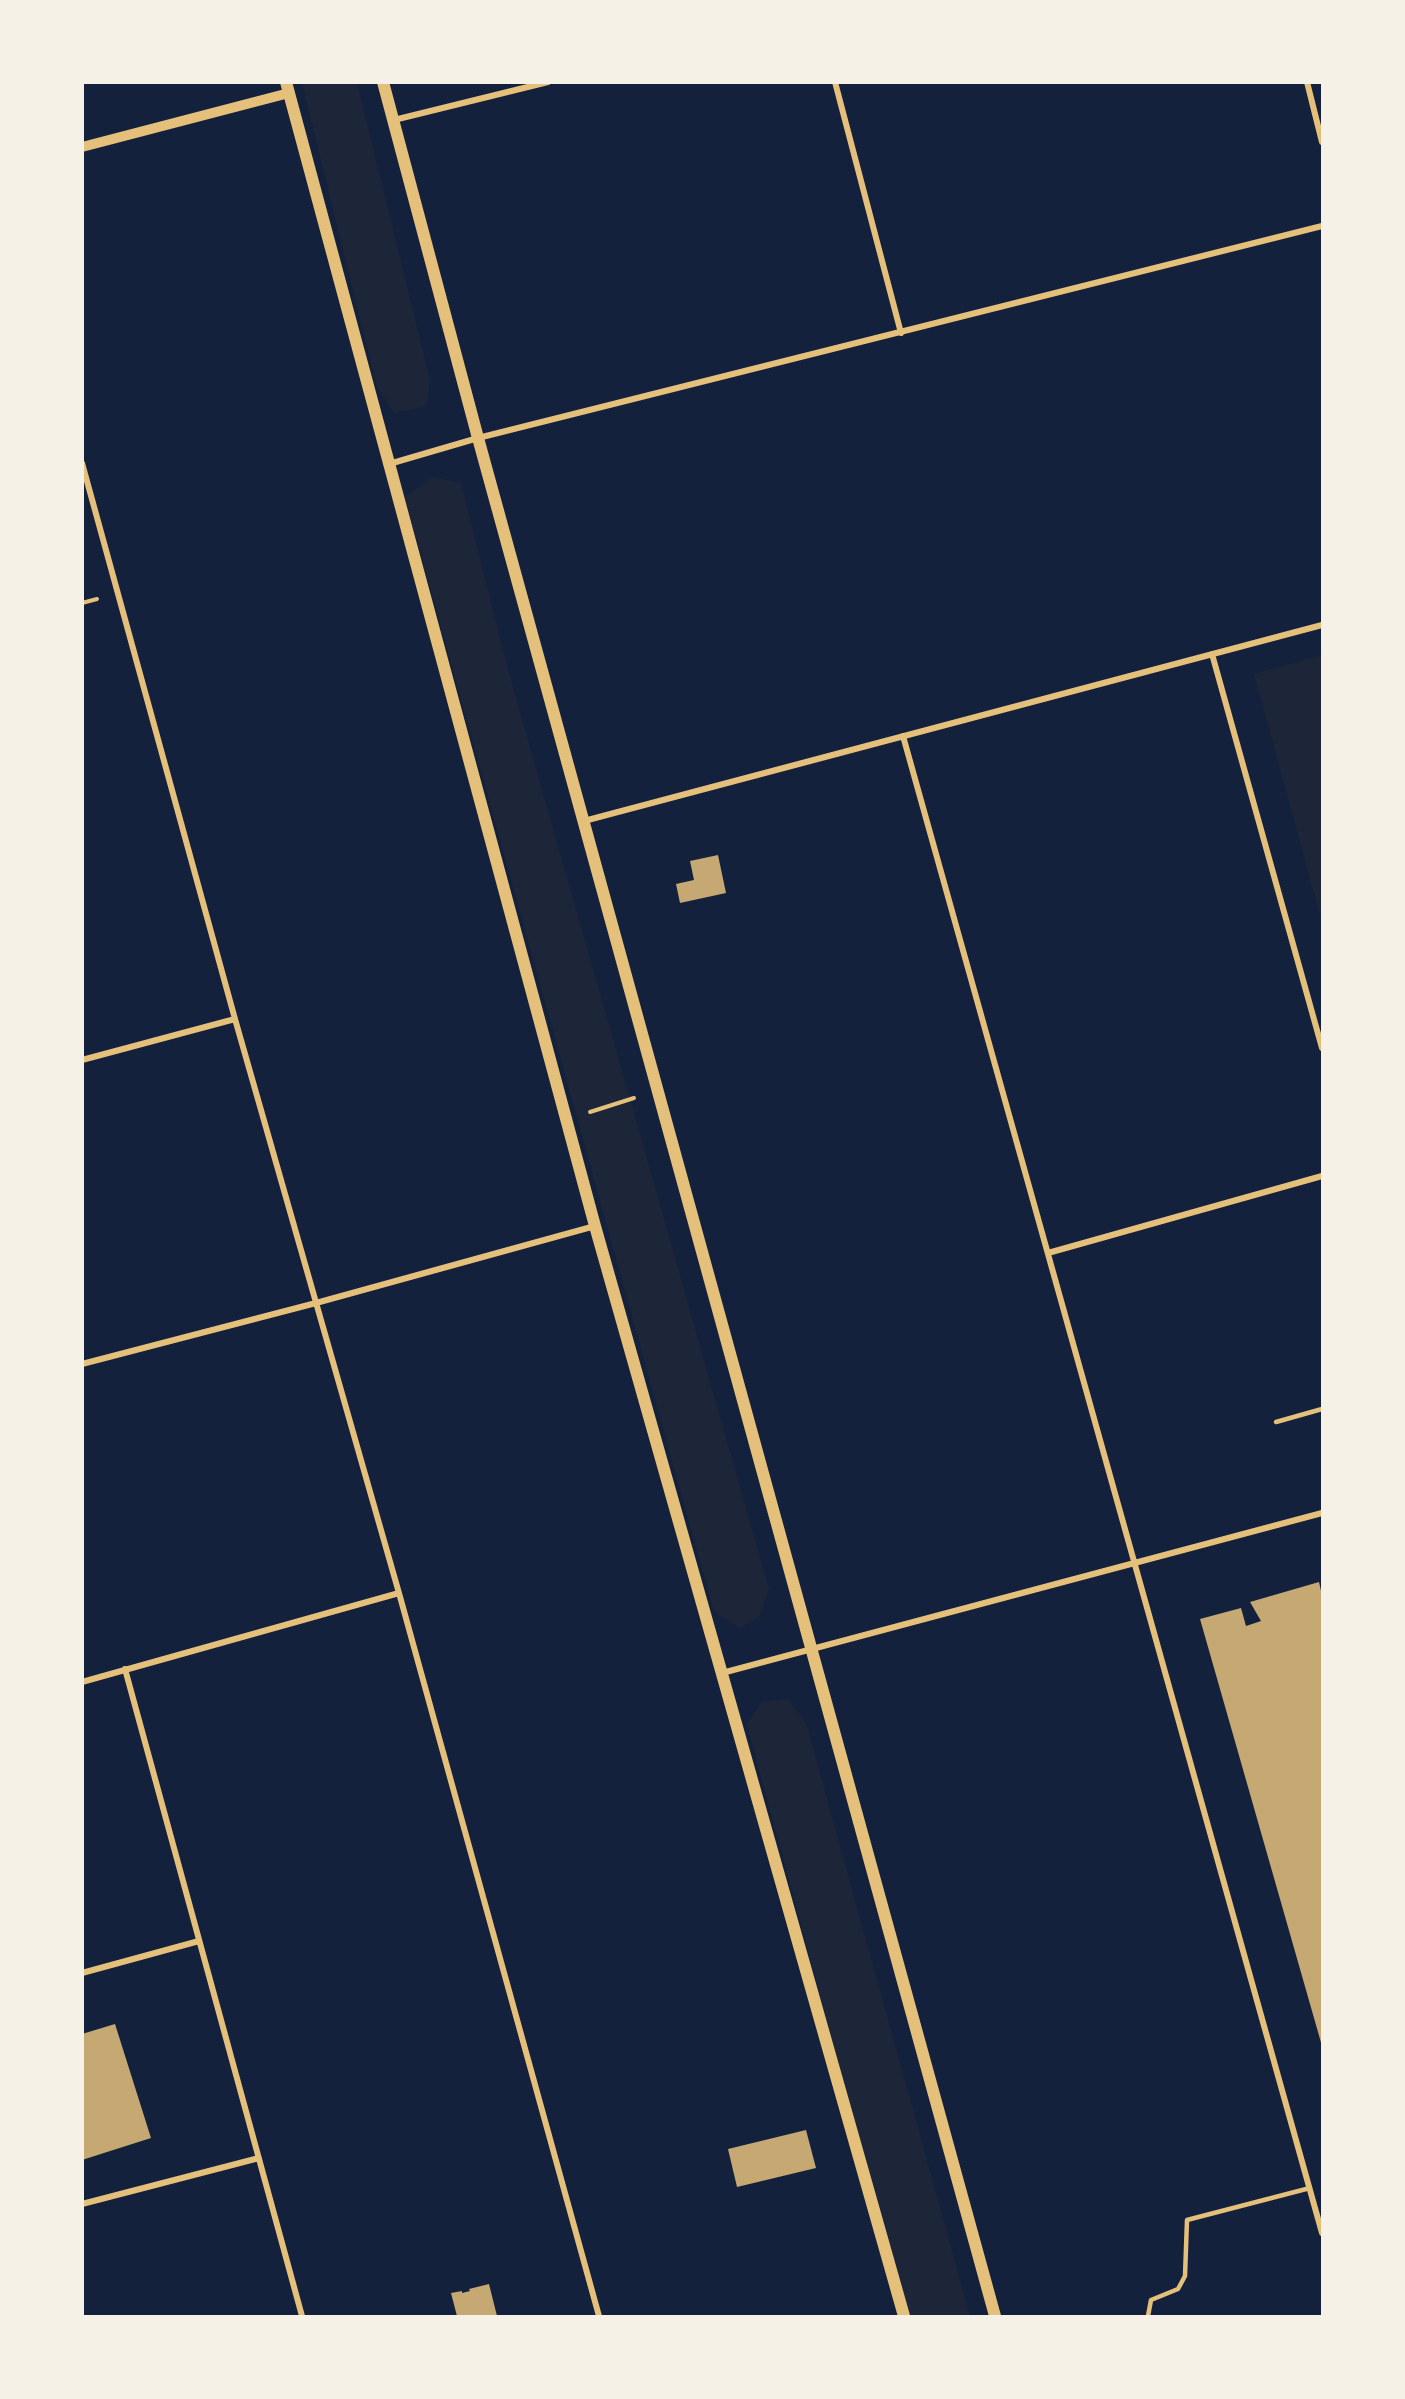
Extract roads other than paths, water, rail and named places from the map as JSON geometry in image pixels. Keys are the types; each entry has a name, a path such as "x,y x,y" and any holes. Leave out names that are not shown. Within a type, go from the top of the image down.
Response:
{"main road":[{"path":"384,82 478,438 995,2316"},
{"path":"287,88 595,1226 904,2316"}],"street":[{"path":"393,120 548,82"},
{"path":"835,82 901,333"},
{"path":"1306,82 1323,142"},
{"path":"82,147 287,88"},
{"path":"389,464 478,438 1323,226"},
{"path":"82,463 599,2316"},
{"path":"584,821 1323,625"},
{"path":"1212,654 1323,1048"},
{"path":"903,736 1323,2233"},
{"path":"82,1060 235,1018"},
{"path":"1048,1253 1323,1176"},
{"path":"82,1364 316,1304 595,1226"},
{"path":"722,1673 1135,1562 1322,1515"},
{"path":"82,1682 399,1593"},
{"path":"125,1669 302,2316"},
{"path":"82,1973 199,1941"},
{"path":"82,2204 259,2158"}],"lane":[{"path":"1276,1422 1323,1409"},
{"path":"1148,2316 1151,2300 1178,2289 1185,2276 1187,2220 1310,2188"}]}
